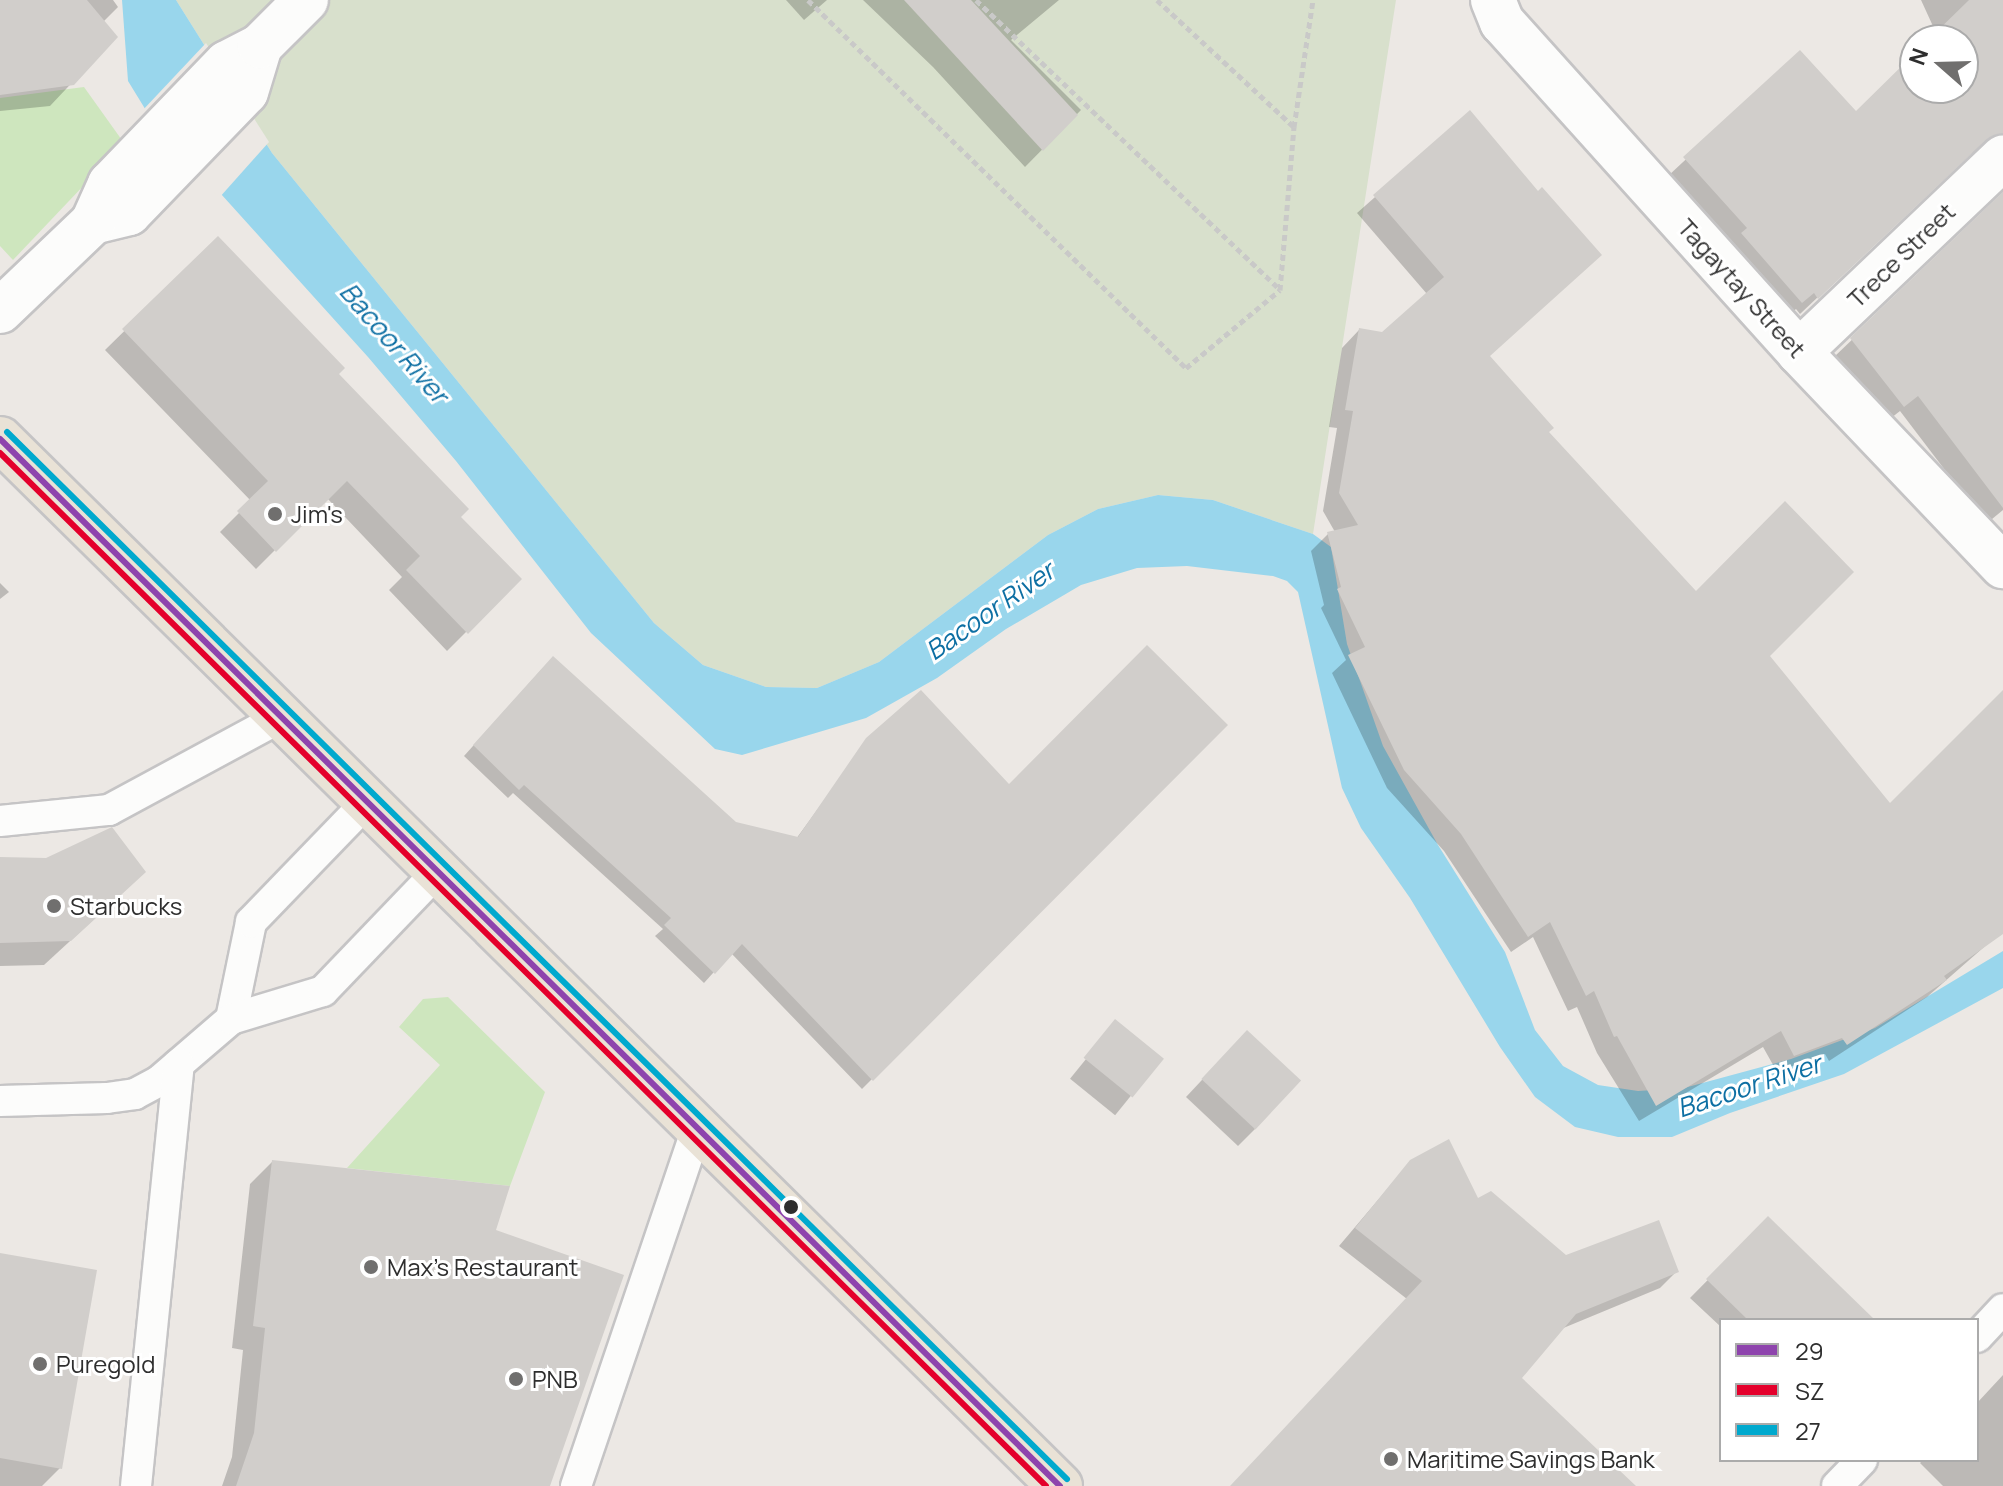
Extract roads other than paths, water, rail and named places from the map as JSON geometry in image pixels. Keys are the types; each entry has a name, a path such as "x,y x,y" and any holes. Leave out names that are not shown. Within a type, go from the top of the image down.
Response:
{"highway":[{"path":"0,439 279,718 1060,1486"}],"street":[{"path":"0,311 93,222 110,184 161,157 306,0"},
{"name":"Tagaytay Street","path":"1493,0 1502,22 1799,352 2003,566"},
{"name":"Trece Street","path":"1799,352 2003,158"}],"lane":[{"path":"0,821 109,810 279,718"},
{"path":"231,1019 251,922 366,803"},
{"path":"0,1101 135,1094 179,1064 231,1019 323,991 436,873"},
{"path":"136,1486 179,1064"},
{"path":"576,1486 697,1129"},
{"path":"1979,1335 2003,1309"},
{"path":"1837,1486 1860,1462"}],"water":[{"name":"Bacoor River","path":"122,0 176,0 272,153 654,623 703,665 766,687 817,688 879,662 1048,535 1098,509 1158,495 1213,500 1313,534 1331,547 1347,644 1383,746 1438,845 1505,952 1535,1030 1563,1066 1598,1085 1638,1091 1684,1088 1791,1059 1875,1028 2003,951 2003,988 1844,1074 1730,1113 1672,1137 1618,1137 1575,1127 1535,1097 1500,1047 1410,898 1361,828 1342,788 1298,592 1287,581 1273,576 1187,566 1137,568 1081,585 1006,629 937,678 866,718 742,755 715,749 591,633 456,461 368,357 147,112 128,81"}],"place":[{"name":"Jim's","path":"275,514"},
{"name":"Starbucks","path":"54,906"},
{"name":"Max's Restaurant","path":"371,1267"},
{"name":"Puregold","path":"40,1364"},
{"name":"PNB","path":"516,1379"},
{"name":"Maritime Savings Bank","path":"1391,1459"}]}
